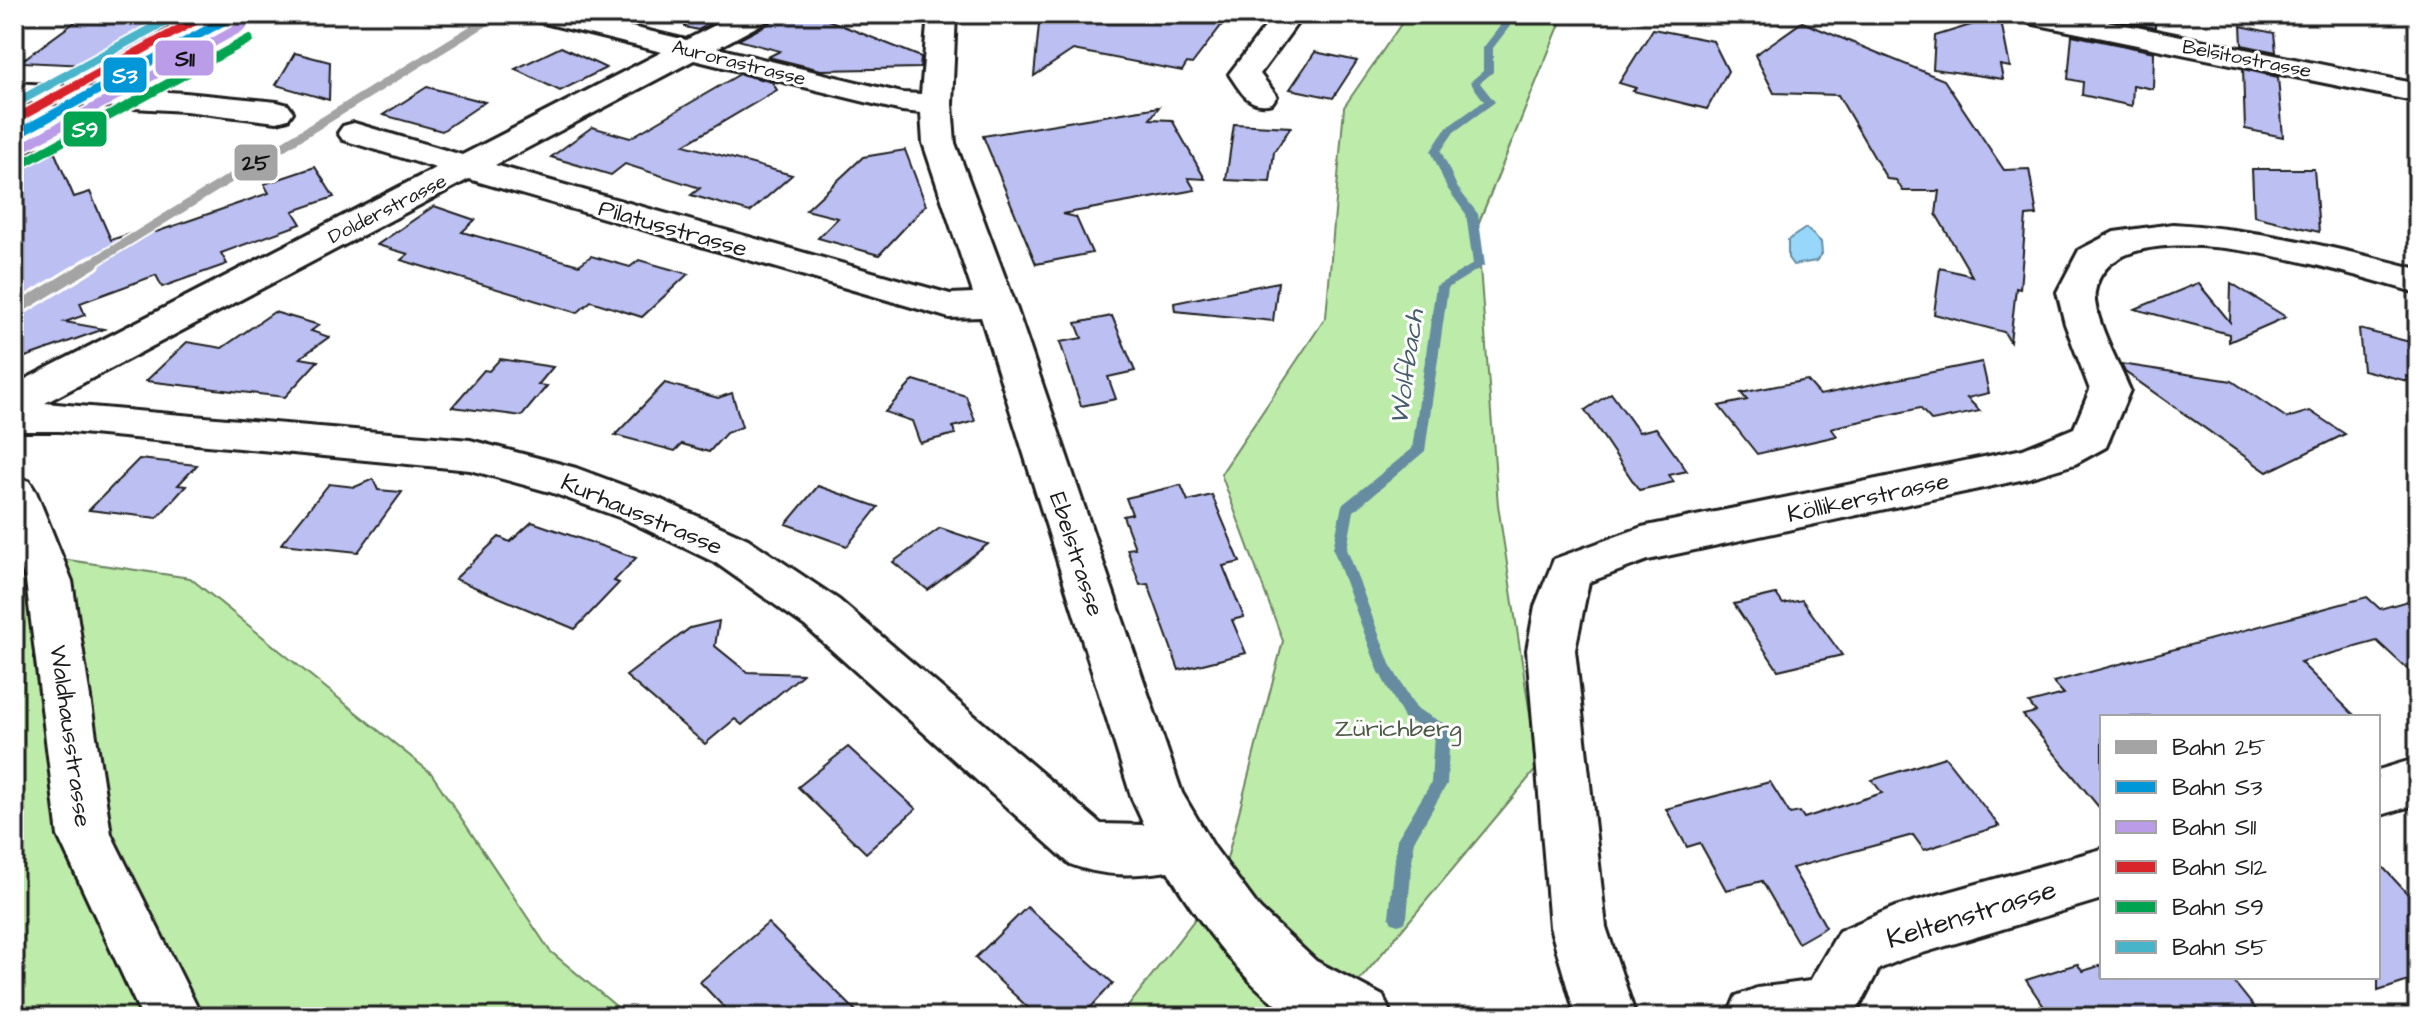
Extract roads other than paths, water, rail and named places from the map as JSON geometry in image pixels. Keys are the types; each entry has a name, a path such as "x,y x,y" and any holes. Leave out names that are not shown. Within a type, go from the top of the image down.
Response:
{"street":[{"name":"Aurorastrasse","path":"542,14 902,102 936,104"},
{"name":"Dolderstrasse","path":"31,405 466,168 759,14"},
{"name":"Ebelstrasse","path":"942,14 936,104 939,143 996,304 1153,784 1180,845 1236,925 1296,980 1362,1017"},
{"path":"1261,96 1244,74 1290,14"},
{"name":"Belsitostrasse","path":"2029,14 2418,93"},
{"path":"14,92 185,102 277,112"},
{"name":"Pilatusstrasse","path":"354,133 949,306 996,304"},
{"name":"Köllikerstrasse","path":"1606,1017 1578,927 1551,650 1558,606 1570,571 1642,544 2025,464 2060,453 2091,437 2110,390 2075,295 2083,268 2103,250 2132,238 2171,233 2218,235 2418,281"},
{"name":"Kurhausstrasse","path":"31,405 470,455 561,479 629,504 732,551 822,613 890,669 1089,847 1131,852 1180,845"},
{"name":"Waldhausstrasse","path":"14,492 49,581 85,836 172,1017"},
{"path":"2380,792 2418,781"},
{"name":"Keltenstrasse","path":"1832,1012 1859,950 1895,934 2100,875"},
{"path":"1757,1017 1832,1012"}],"water":[{"path":"1806,228 1821,242 1822,254 1816,261 1793,265 1788,258 1788,240"}],"waterway":[{"name":"Wolfbach","path":"1398,917 1406,839 1439,784 1442,731 1410,713 1383,666 1340,549 1347,509 1418,451 1442,286 1479,265 1472,214 1452,188 1436,151 1450,130 1490,102 1475,82 1488,72 1488,48 1505,26 1504,14"}],"rail line":[{"name":"S5","path":"14,104 178,14"},
{"name":"S12","path":"14,120 207,14"},
{"name":"S3","path":"14,136 236,14"},
{"name":"25","path":"14,311 498,14"},
{"name":"S11","path":"21,148 243,26"},
{"name":"S9","path":"27,161 249,39"}],"park label":[{"name":"Zürichberg","path":"1398,728"}]}
